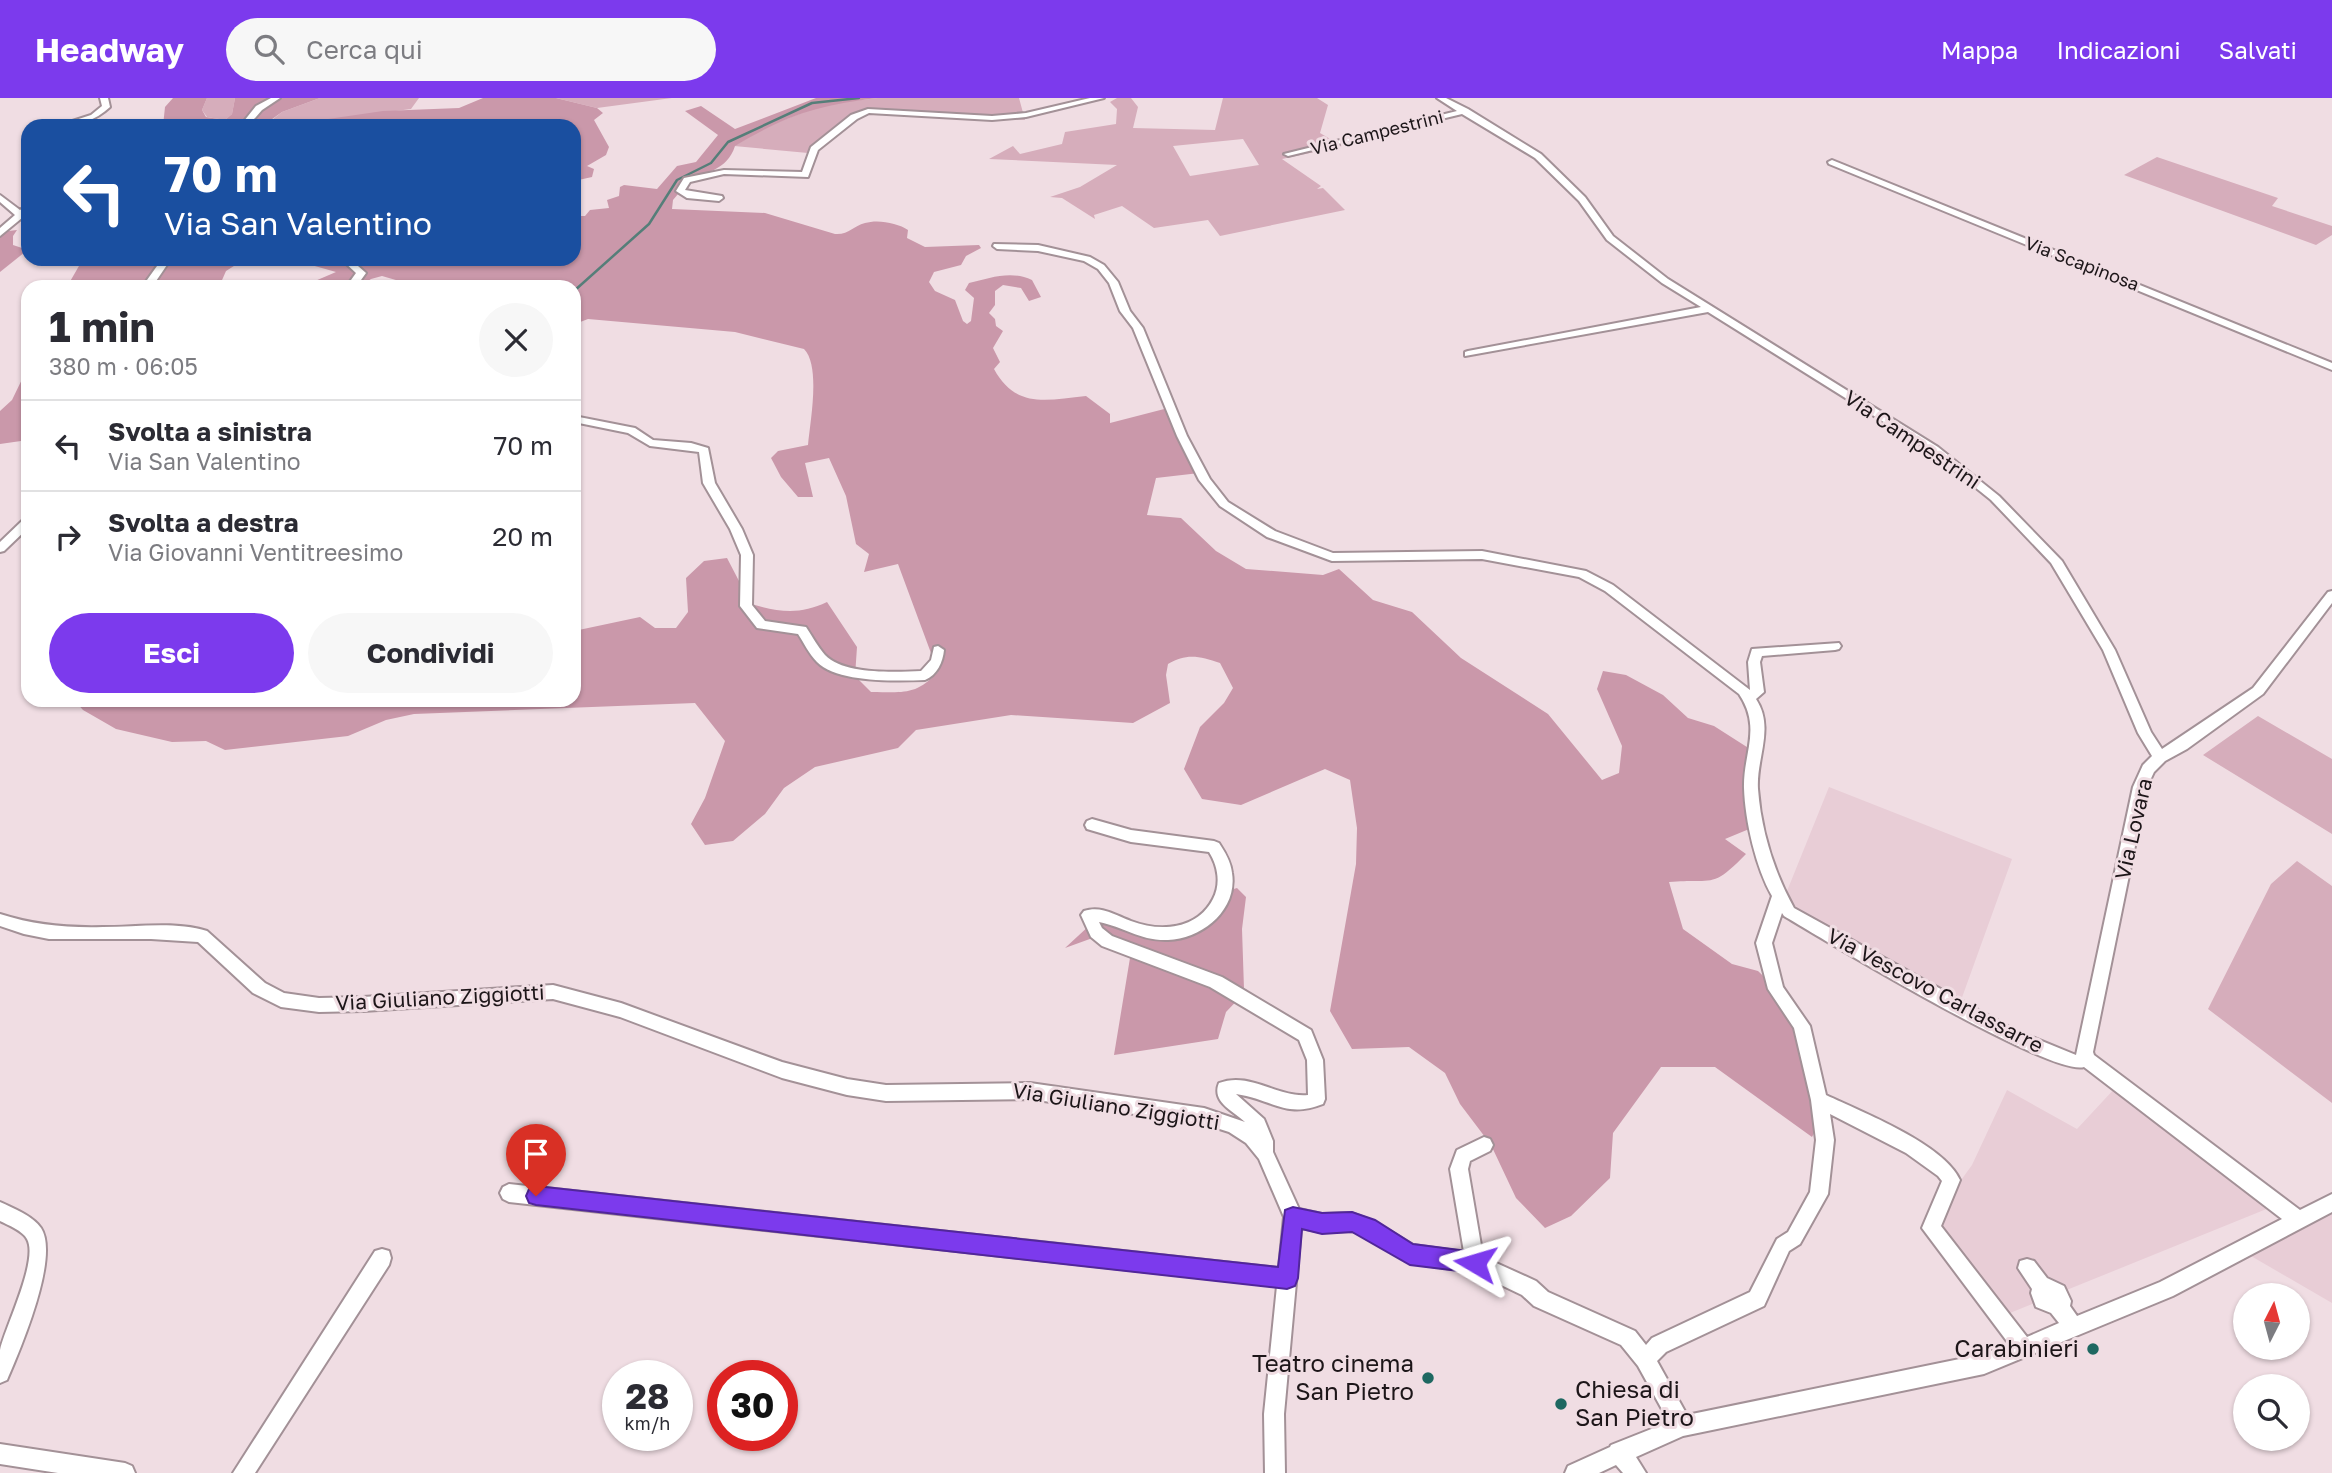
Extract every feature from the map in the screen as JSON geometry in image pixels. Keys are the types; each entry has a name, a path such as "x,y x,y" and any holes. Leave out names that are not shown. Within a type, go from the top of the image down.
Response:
{"street":[{"path":"85,119 99,115 106,107 104,98"},
{"path":"250,119 259,108 276,98"},
{"path":"719,198 687,195 680,191 687,180 711,173 805,176 814,149 854,117 868,111 1002,118 1100,98"},
{"name":"Via Campestrini","path":"1441,98 1538,156 1581,199 1610,238 1707,309 1964,470 2033,534 2056,561 2109,650 2145,733 2160,757"},
{"name":"Via Campestrini","path":"1288,154 1465,111"},
{"name":"Via Scapinosa","path":"1832,162 2332,367"},
{"path":"0,198 18,214"},
{"path":"0,233 21,212"},
{"path":"997,246 1038,248 1087,259 1101,267 1114,282 1125,311 1138,328 1182,436 1205,480 1224,504 1271,534 1332,557 1482,555 1554,567 1593,578 1749,697 1759,731 1751,786 1756,828 1779,898 1764,943 1776,989 1801,1027 1819,1100 1825,1140 1819,1194 1794,1238 1783,1245 1757,1299 1659,1345 1645,1359"},
{"path":"352,266 360,273 356,280"},
{"path":"1468,354 1707,309"},
{"path":"581,420 631,430 654,444 691,446 704,450 709,483 733,522 747,555 746,606 761,625 802,630 827,663 881,677 925,675 937,661 938,650"},
{"path":"0,548 21,528"},
{"name":"Via Lovara","path":"2087,1059 2085,1052 2140,787 2148,769 2160,757 2182,745 2258,691 2332,595"},
{"path":"1749,697 1757,692 1754,662 1757,652 1835,646"},
{"name":"Via Giuliano Ziggiotti","path":"1092,825 1131,836 1214,848 1226,865 1223,895 1210,920 1182,932 1150,933 1125,925 1105,914 1089,915 1096,932 1107,941 1216,982 1305,1035 1315,1060 1317,1099 1305,1104 1240,1087 1225,1088 1226,1096 1254,1119 1265,1140 1265,1153"},
{"name":"Via Vescovo Carlassarre","path":"1779,898 1789,912 1806,923 2009,1035 2076,1062 2087,1059 2297,1219"},
{"name":"Via Giuliano Ziggiotti","path":"0,920 17,928 55,934 186,933 202,936 259,988 281,1000 319,1005 553,992 621,1010 814,1080 886,1093 1030,1091 1204,1116 1234,1125 1252,1137 1265,1153"},
{"path":"1819,1100 1925,1155 1949,1175 1951,1180 1931,1228 2022,1346"},
{"path":"1475,1263 1460,1169 1463,1156 1484,1145"},
{"path":"1265,1153 1293,1217 1274,1414 1275,1473"},
{"path":"509,1193 1287,1278"},
{"path":"1576,1473 1618,1452 1682,1426 1984,1364 2022,1346 2166,1289 2332,1203"},
{"path":"0,1212 30,1229 37,1244 18,1334 0,1373"},
{"path":"1293,1217 1322,1223 1352,1222 1367,1227 1410,1254 1475,1263 1529,1288 1541,1299 1628,1338 1645,1359 1682,1426"},
{"path":"243,1473 382,1258"},
{"path":"2027,1268 2043,1287 2040,1293 2043,1300 2051,1306 2058,1306 2073,1326"},
{"path":"1618,1452 1636,1473"},
{"path":"0,1454 125,1473"}],"shaded area":[{"path":"173,98 207,98 202,110 206,117 219,119 164,119 165,107"},
{"path":"207,98 235,98 232,114 226,119 207,117 202,110"},
{"path":"235,98 320,98 282,112 272,119 226,119 232,114"},
{"path":"320,98 419,98 411,109 334,119 273,119 282,112"},
{"path":"483,98 556,98 597,108 603,113 594,120 609,147 606,155 587,166 594,169 592,177 581,179 581,119 328,119 383,111 459,108"},
{"path":"556,98 672,98 597,108"},
{"path":"816,98 878,98 820,108 787,119 753,135 735,146 721,166 684,182 679,193 684,194 678,194 673,200 672,209 765,213 835,234 844,233 861,224 882,222 908,230 907,238 925,247 979,245 981,248 966,256 961,265 934,272 929,282 935,291 955,300 963,321 967,324 971,321 974,298 965,290 969,283 1008,275 1032,280 1041,297 1029,301 1021,288 1003,285 995,291 995,305 989,313 995,319 996,326 1003,331 993,348 1000,362 994,369 1012,391 1033,399 1045,400 1086,396 1110,414 1110,423 1172,407 1186,448 1208,472 1156,478 1147,515 1181,518 1216,551 1246,569 1323,575 1339,569 1373,600 1412,612 1461,658 1548,714 1602,780 1619,773 1622,746 1597,689 1603,671 1626,675 1663,695 1688,718 1714,726 1750,749 1754,827 1725,839 1746,854 1718,878 1669,882 1683,929 1732,964 1758,971 1786,998 1825,1112 1812,1137 1715,1067 1661,1067 1613,1133 1610,1178 1571,1216 1545,1228 1516,1198 1491,1145 1460,1104 1445,1073 1409,1047 1352,1049 1330,1011 1356,864 1357,828 1350,780 1325,769 1241,805 1202,799 1184,769 1200,727 1224,703 1233,688 1220,663 1206,659 1187,657 1168,664 1166,675 1170,703 1133,723 1011,715 916,730 898,748 815,767 784,788 765,814 733,841 705,845 691,824 705,798 725,741 695,703 414,714 386,720 348,736 225,750 206,741 172,742 116,729 80,707 581,707 581,630 640,617 655,628 676,628 688,612 686,578 704,561 727,558 751,604 789,611 808,609 827,602 857,647 855,676 871,692 908,691 930,680 938,672 898,564 864,572 869,554 856,544 846,496 829,458 805,463 813,497 798,497 781,477 771,458 778,451 808,445 813,381 809,357 804,349 735,332 588,319 581,322 581,280 396,280 382,276 370,280 317,280 336,272 315,266 581,266 581,216 585,216 590,210 609,208 607,200 619,196 620,187 624,185 657,189 677,166 696,162 718,135 685,111 701,106 735,129"},
{"path":"878,98 1019,98 1025,120 865,109 808,153 734,146 768,126 825,104"},
{"path":"1117,98 1131,98 1138,107 1133,128 1215,130 1223,98 1317,98 1328,105 1320,133 1342,146 1282,159 1321,186 1317,189 1323,188 1345,210 1220,236 1208,220 1154,228 1122,206 1094,215 1095,219 1062,198 1050,197 1080,187 1117,165 989,159 1013,146 1020,154 1062,144 1065,132 1116,124 1117,109 1110,102","holes":["1243,139 1259,165 1190,176 1173,146"]},
{"path":"2157,157 2278,198 2272,206 2332,226 2332,235 2316,245 2124,175"},
{"path":"17,230 13,236 13,245 21,248 21,255 0,272 0,232"},
{"path":"79,266 234,266 226,271 222,280 71,280"},
{"path":"21,381 21,441 0,444 0,411 12,400"},
{"path":"2258,716 2332,759 2332,834 2203,755"},
{"path":"1829,787 2012,859 1960,1003 1783,901"},
{"path":"2297,861 2332,886 2332,1103 2208,1009 2271,884"},
{"path":"1237,888 1246,897 1242,929 1244,989 1247,990 1226,1012 1218,1039 1114,1055 1130,958 1098,936 1065,948 1091,924 1117,921 1150,933 1182,930 1204,918 1227,891"},
{"path":"2116,1087 2269,1208 2005,1315 1936,1228 1951,1194 1972,1165 2007,1090 2077,1129"},
{"path":"2332,1214 2332,1303 2310,1290 2310,1283 2298,1283 2251,1256"}],"waterway":[{"path":"581,285 649,224 677,180 711,163 728,142 812,103 859,98"}],"place":[{"name":"Carabinieri","path":"2093,1349"},
{"name":"Teatro cinema San Pietro","path":"1428,1378"},
{"name":"Chiesa di San Pietro","path":"1561,1404"}],"route":[{"path":"536,1196 1287,1278 1293,1217 1322,1223 1352,1222 1367,1227 1410,1254 1475,1263"}]}
